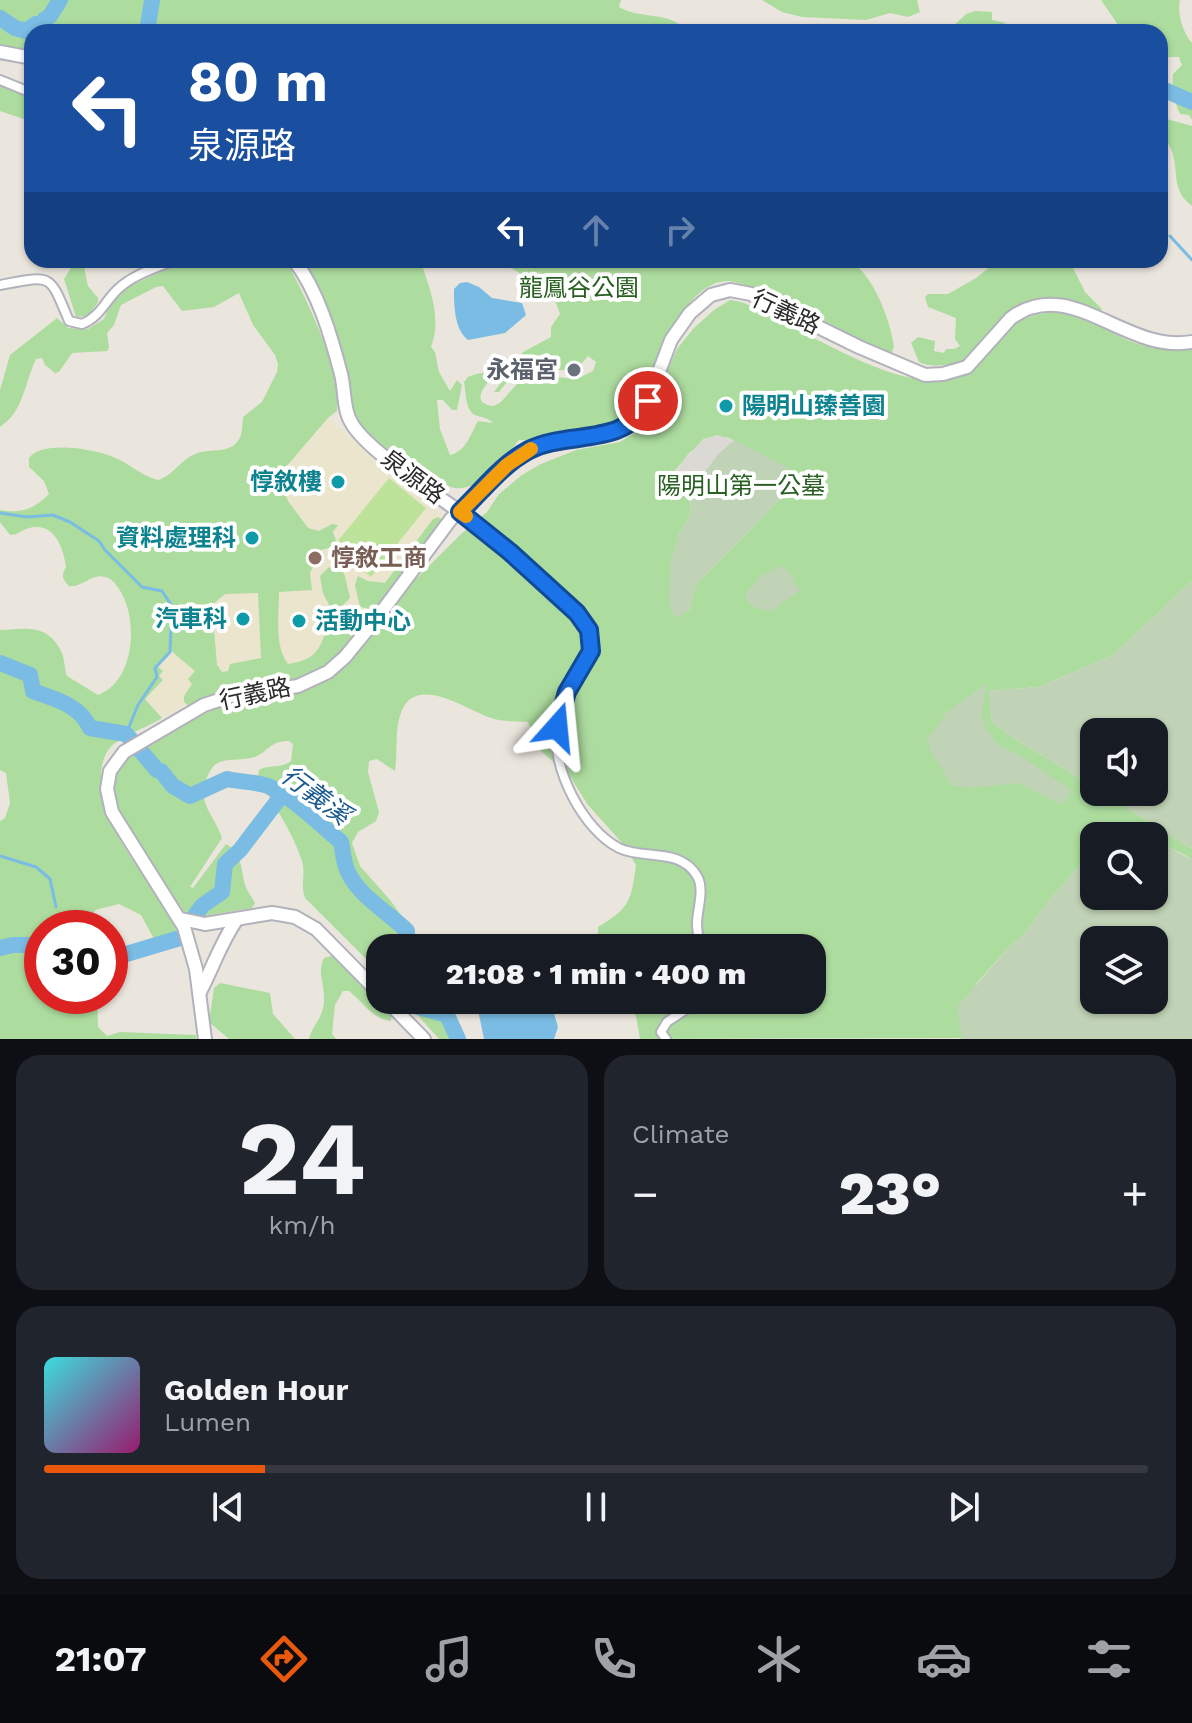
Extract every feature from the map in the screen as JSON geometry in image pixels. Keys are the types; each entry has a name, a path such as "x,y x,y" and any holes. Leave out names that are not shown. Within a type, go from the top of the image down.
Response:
{"street":[{"path":"0,52 24,56"},
{"path":"0,80 24,90"},
{"path":"0,285 35,278 44,280 55,286 69,321 82,324 94,319 116,290 157,268"},
{"name":"泉源路","path":"299,268 315,294 341,374 349,421 359,434 510,552 585,622 592,644 561,709 555,746 559,764 591,826 618,847 673,858 698,876 699,934"},
{"name":"行義路","path":"181,919 112,812 107,789 110,771 117,759 204,705 231,696 298,686 328,672 345,657 451,519 507,465 530,449 611,433 637,419 648,401 671,340 690,313 717,292 741,291 751,294 859,347 925,375 967,367 1011,318 1036,307 1073,307 1153,342 1177,345 1192,342"},
{"path":"181,919 205,924 272,913 304,921 333,945 366,979"},
{"path":"181,919 194,957 205,1039"},
{"path":"200,992 211,972 220,943 237,919"},
{"path":"400,1014 424,1039"},
{"path":"666,1039 661,1032 664,1025 680,1014"}],"shaded area":[{"name":"惇敘工商","path":"328,418 442,515 330,662 206,693 162,718 128,680 279,475"},
{"path":"717,435 734,440 703,474 689,476 674,471 703,439"}],"green space":[{"path":"0,0 621,0 619,7 628,11 678,24 24,24 24,50 0,44"},
{"path":"762,0 917,0 920,12 908,17 890,13 866,20 802,17 782,12"},
{"path":"1101,0 1180,0 1182,23 1192,43 1192,120 1189,115 1180,114 1172,95 1173,74 1182,65 1179,57 1168,57 1168,24 1118,24"},
{"path":"992,12 992,20 1007,23 955,24 966,14"},
{"path":"0,84 24,96 24,119 0,111"},
{"path":"1168,119 1192,126 1192,206 1179,189 1168,143"},
{"path":"71,268 84,268 88,286 98,298 88,316 76,317 64,279"},
{"path":"170,268 290,268 328,354 337,393 337,411 279,475 288,482 283,486 288,501 308,528 319,531 332,524 338,525 333,532 337,543 321,550 310,573 312,590 279,592 281,648 288,664 314,654 327,628 351,624 356,635 330,667 289,683 189,706 184,702 184,696 192,684 188,679 195,671 170,650 157,666 163,671 159,676 163,680 145,699 162,718 109,749 101,775 102,792 119,838 164,907 177,934 154,939 141,915 119,904 95,910 24,910 24,1014 98,1014 98,1027 107,1036 120,1032 196,1035 196,1039 0,1039 0,821 5,818 10,803 6,773 0,770 0,630 27,629 49,636 62,654 67,676 98,695 120,677 130,648 131,632 125,601 113,582 100,576 69,586 63,577 65,559 56,537 38,527 10,535 0,522 0,510 27,509 49,494 44,481 29,467 29,458 45,449 82,449 105,454 158,480 195,454 233,446 240,437 243,417 262,402 277,372 275,355 253,325 239,293 214,307 182,311 163,286 156,287 121,305 114,325 107,333 107,351 72,353 59,372 55,373 42,358 36,359 19,405 0,427 0,390 10,355 57,318 68,328 88,329 104,319 110,304 125,288","holes":["258,593 261,658 230,664 228,671 222,672 217,665 212,605 225,594"]},
{"name":"龍鳳谷公園","path":"301,268 423,268 435,315 431,347 439,372 450,391 457,380 462,385 457,410 452,410 443,400 437,400 440,429 450,455 464,446 478,421 493,423 469,409 464,382 468,377 481,373 490,375 492,378 482,391 481,399 487,405 494,406 516,385 533,375 577,379 593,371 596,362 588,356 581,364 568,363 567,371 536,366 506,383 499,392 494,392 523,352 551,337 551,327 560,314 556,303 534,284 541,271 533,277 526,277 511,268 859,268 879,298 894,347 890,356 747,286 729,281 713,284 698,294 685,309 663,347 641,400 613,423 535,441 519,440 500,463 474,484 455,488 448,486 402,454 392,456 361,430 353,417"},
{"path":"989,268 1073,268 1085,292 1102,309 1100,313 1070,303 1004,317 964,360 937,366 919,362 911,343 918,337 935,341 934,351 944,353 946,349 960,346 955,339 956,318 928,307 925,297 928,294 948,294"},
{"path":"730,300 753,307 879,368 913,378 939,380 959,375 974,366 1010,328 1026,318 1047,313 1083,318 1144,346 1192,348 1192,581 1113,655 1039,687 989,691 992,722 1080,778 1080,806 1124,806 1149,822 1080,822 1080,865 1021,938 976,984 962,1038 640,1039 635,1014 826,1014 826,934 598,934 598,927 623,909 630,895 636,865 622,843 588,805 569,775 542,752 528,722 495,719 431,695 420,695 410,700 402,710 397,732 395,771 377,759 369,761 368,772 379,812 376,821 358,832 352,843 360,866 415,934 366,934 366,959 305,898 303,866 298,850 258,776 259,770 291,761 293,744 289,741 274,744 253,758 214,765 205,785 207,808 222,838 190,887 193,888 226,844 238,857 245,885 255,903 252,908 197,917 178,909 115,808 112,788 119,758 232,701 333,673 404,591 487,512 499,494 522,475 576,450 620,442 636,432 677,349 693,329","holes":["727,437 787,468 783,496 695,586 689,611 678,536 691,513 689,476 675,471 690,452"]},
{"name":"陽明山第一公墓","path":"734,440 787,467 783,496 695,586 689,611 675,618 669,600 671,561 678,536 691,513 689,476 703,474"},
{"path":"389,478 426,508 371,577 333,547"},
{"path":"438,517 445,522 379,606 375,610 360,607 355,585 358,576 385,583 433,519"},
{"name":"陽明山第一公墓","path":"781,566 791,573 801,590 771,611 754,607 744,596 761,576"},
{"path":"329,567 344,573 350,598 342,606 330,607 323,593 320,576"},
{"path":"1192,581 1192,849 1168,834 1168,822 1149,822 1124,806 1168,806 1168,718 1080,718 1080,778 992,722 988,691 1039,687 1113,655"},
{"path":"986,684 981,717 988,732 998,745 1019,755 1071,790 1063,805 1019,783 972,788 951,785 927,740 947,712"},
{"path":"1168,834 1192,849 1192,860 1168,846"},
{"path":"1168,847 1192,860 1192,1039 959,1039 962,1038 957,1007 1011,945 1021,938 1080,865 1080,910 1168,910"},
{"path":"324,958 337,958 366,986 366,1007 349,991 343,991 335,1005 332,1034 336,1039 309,1039 324,1004 321,973"},
{"path":"220,983 270,993 273,1014 295,1039 229,1039 209,1022 214,988"},
{"path":"374,1014 392,1014 391,1021"},
{"path":"417,1014 449,1014 463,1039 439,1039"}],"water":[{"path":"467,282 492,298 522,303 526,315 505,333 468,340 457,323 454,295 454,289 460,283"},
{"path":"479,1014 554,1014 558,1027 554,1039 484,1039"}],"waterway":[{"path":"44,20 60,0"},
{"path":"148,24 152,0"},
{"path":"0,18 24,30"},
{"path":"1168,92 1192,102"},
{"path":"1170,236 1192,260"},
{"path":"0,513 27,517 53,515 70,522 99,541 142,587 162,591 173,615"},
{"path":"126,734 138,705 157,677 155,668 170,652 171,625"},
{"name":"行義溪","path":"0,663 30,675 33,691 73,708 90,728 126,734 173,786 190,796 227,779 266,785 280,792 341,842 345,864 356,885 407,934"},
{"path":"196,914 222,892 225,864 240,850 282,795"},
{"path":"0,856 36,867 50,879 56,907"},
{"path":"128,954 180,938"},
{"path":"0,948 24,945"},
{"name":"行義溪","path":"443,1014 447,1015 458,1039"}],"slow traffic":[{"path":"466,516 460,512 507,465 531,449"}],"place":[{"name":"永福宮","path":"574,370"},
{"name":"陽明山臻善園","path":"726,406"},
{"name":"惇敘樓","path":"338,482"},
{"name":"資料處理科","path":"252,538"},
{"name":"惇敘工商","path":"315,558"},
{"name":"汽車科","path":"243,619"},
{"name":"活動中心","path":"299,621"}],"route":[{"path":"557,727 567,692 591,651 589,630 577,613 460,512 518,456 536,447 611,433 637,419 648,401"}]}
